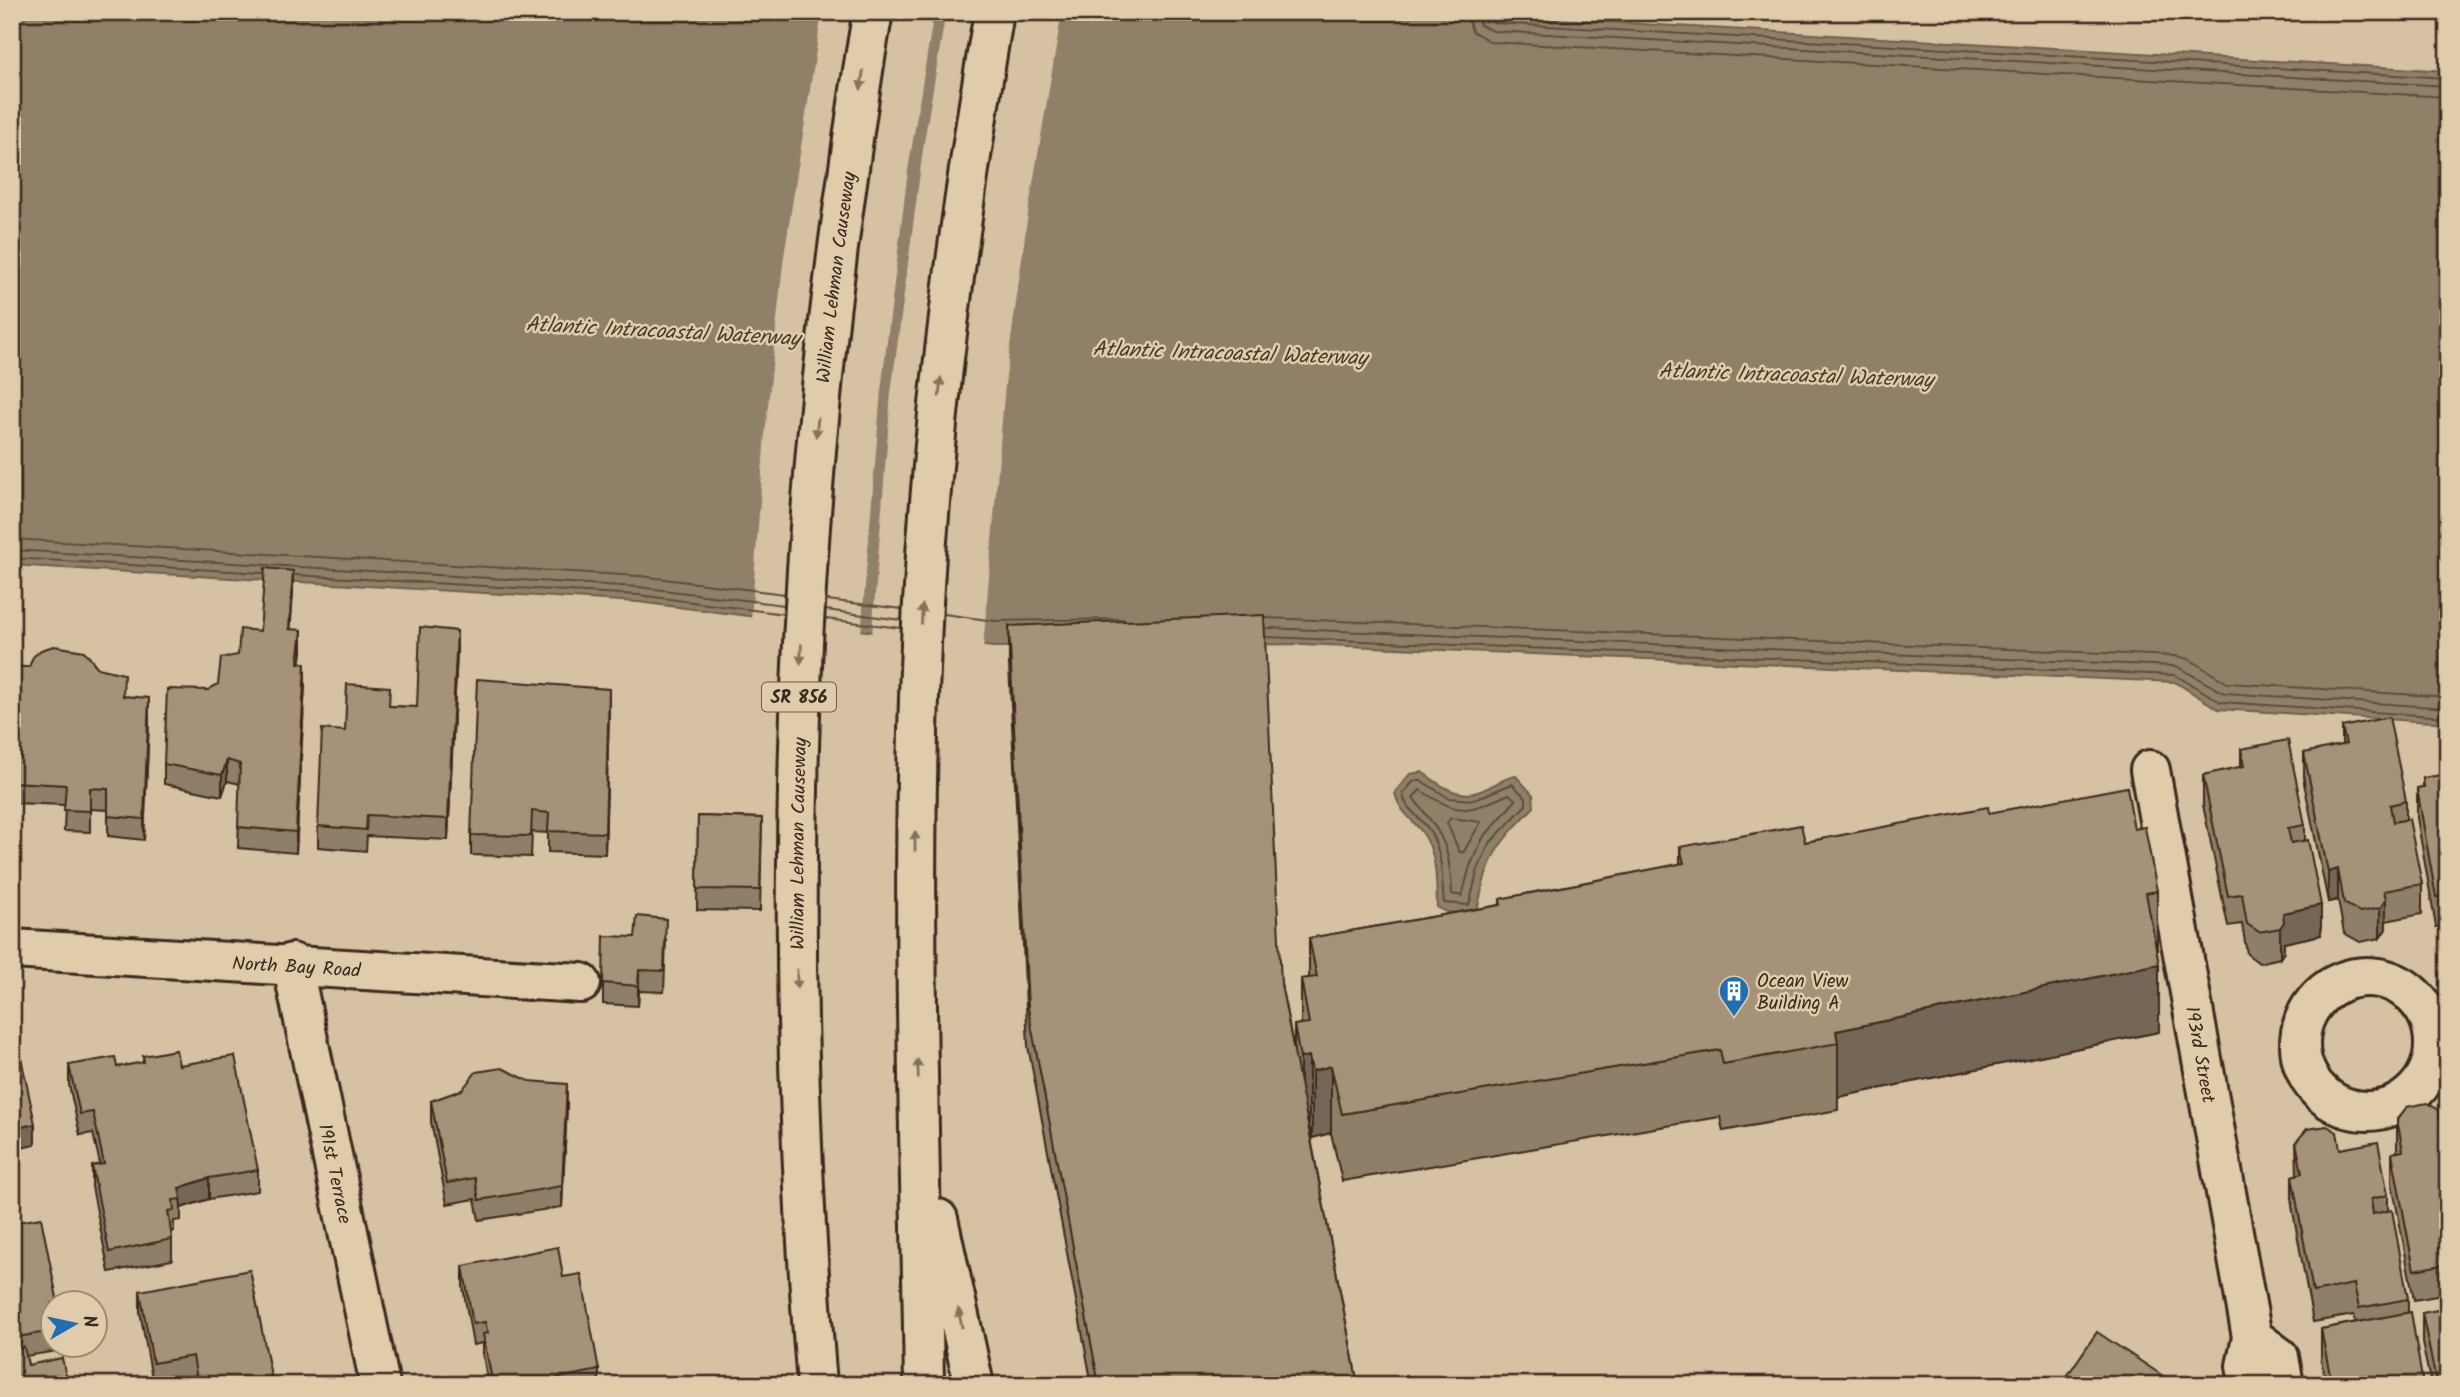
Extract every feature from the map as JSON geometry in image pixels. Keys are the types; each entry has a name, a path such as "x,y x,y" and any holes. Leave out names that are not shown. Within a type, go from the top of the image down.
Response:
{"main road":[{"name":"William Lehman Causeway","path":"817,1385 806,1212 797,979 796,824 802,618 814,456 832,289 873,12"},
{"path":"924,1385 915,818 924,586 944,347 994,12"},
{"name":"193rd Street","path":"2150,770 2252,1337 2246,1366 2250,1385"},
{"name":"North Bay Road","path":"12,949 581,983"},
{"name":"191st Terrace","path":"292,964 380,1385"},
{"path":"920,1137 974,1385"},
{"path":"2252,1337 2279,1357 2284,1385"}],"water":[{"name":"Atlantic Intracoastal Waterway","path":"12,12 1436,12 2448,71 2448,723 2218,709 2175,682 1302,644 993,647 638,602 12,565"},
{"path":"1422,772 1446,788 1467,794 1479,792 1516,776 1533,795 1534,807 1496,852 1486,875 1478,907 1468,912 1452,913 1437,907 1431,849 1422,832 1402,809 1395,792 1410,774"}],"pier":[{"path":"822,12 934,12 908,170 881,390 861,634 751,620 765,434 783,263"},
{"path":"946,12 1062,12 1028,213 1005,384 983,649 872,635 891,393 924,142"}],"building":[{"path":"265,568 293,571 289,629 302,630 298,663 305,664 296,832 238,827 240,764 227,760 222,775 164,764 167,689 208,690 218,684 221,658 238,655 240,629 260,631"},
{"path":"1264,615 1281,984 1358,1385 1099,1385 1028,1008 1009,626"},
{"path":"420,627 457,631 448,819 367,815 366,830 318,826 322,729 345,731 347,684 390,687 389,706 417,707"},
{"path":"54,646 84,651 98,668 124,674 123,696 149,698 144,819 108,816 108,789 90,788 90,811 64,810 66,785 12,782 16,667 29,667 33,657 41,650"},
{"path":"477,679 609,689 605,833 548,831 549,813 532,811 531,836 471,835"},
{"path":"2389,717 2406,801 2390,805 2393,822 2409,819 2422,884 2384,891 2386,899 2380,908 2360,912 2344,903 2338,869 2328,872 2304,753 2346,744 2342,727"},
{"path":"2288,740 2305,825 2288,828 2291,843 2308,840 2321,905 2283,913 2284,922 2280,928 2259,932 2247,924 2242,894 2228,896 2203,775 2244,766 2241,749"},
{"path":"2448,774 2448,895 2436,897 2417,788 2424,787 2423,778"},
{"name":"Ocean View Building A","path":"2127,787 2134,829 2145,827 2157,891 2146,893 2159,964 1836,1031 1838,1043 1723,1064 1720,1050 1342,1114 1331,1066 1312,1071 1309,1056 1300,1058 1294,1025 1309,1023 1301,979 1317,977 1309,938 1501,905 1500,899 1684,863 1680,847 1801,825 1805,842 1988,807 1989,813"},
{"path":"698,816 762,818 760,890 697,889"},
{"path":"637,916 666,919 664,971 639,970 638,986 603,983 604,936 635,937"},
{"path":"18,1043 35,1124 12,1129 12,1044"},
{"path":"176,1050 179,1065 235,1056 258,1170 209,1178 179,1188 181,1199 173,1200 174,1210 168,1211 172,1239 109,1252 92,1166 104,1164 93,1112 80,1114 69,1065 115,1057 117,1067 144,1062 143,1056"},
{"path":"502,1068 529,1081 567,1084 562,1186 479,1200 475,1178 447,1183 431,1101 462,1090 476,1072"},
{"path":"2427,1103 2439,1110 2442,1127 2448,1125 2448,1264 2414,1270 2392,1153 2403,1151 2397,1119 2407,1107"},
{"path":"2327,1126 2337,1132 2340,1149 2378,1142 2388,1195 2371,1199 2373,1214 2392,1210 2408,1299 2359,1308 2354,1284 2313,1292 2292,1176 2302,1173 2296,1142 2307,1129"},
{"path":"41,1218 55,1288 38,1288 38,1333 12,1338 12,1223"},
{"path":"558,1247 563,1277 581,1274 599,1370 524,1385 493,1385 483,1334 488,1333 485,1322 473,1324 463,1266"},
{"path":"250,1270 272,1381 254,1385 198,1385 193,1356 153,1363 140,1291"},
{"path":"2448,1308 2448,1385 2437,1385 2422,1313"},
{"path":"2411,1312 2423,1385 2332,1385 2321,1329"},
{"path":"2097,1332 2172,1382 2170,1385 2061,1385"},
{"path":"24,1347 28,1365 62,1358 68,1385 12,1385 12,1349"}],"place":[{"name":"Ocean View Building A","path":"1734,1018"}]}
